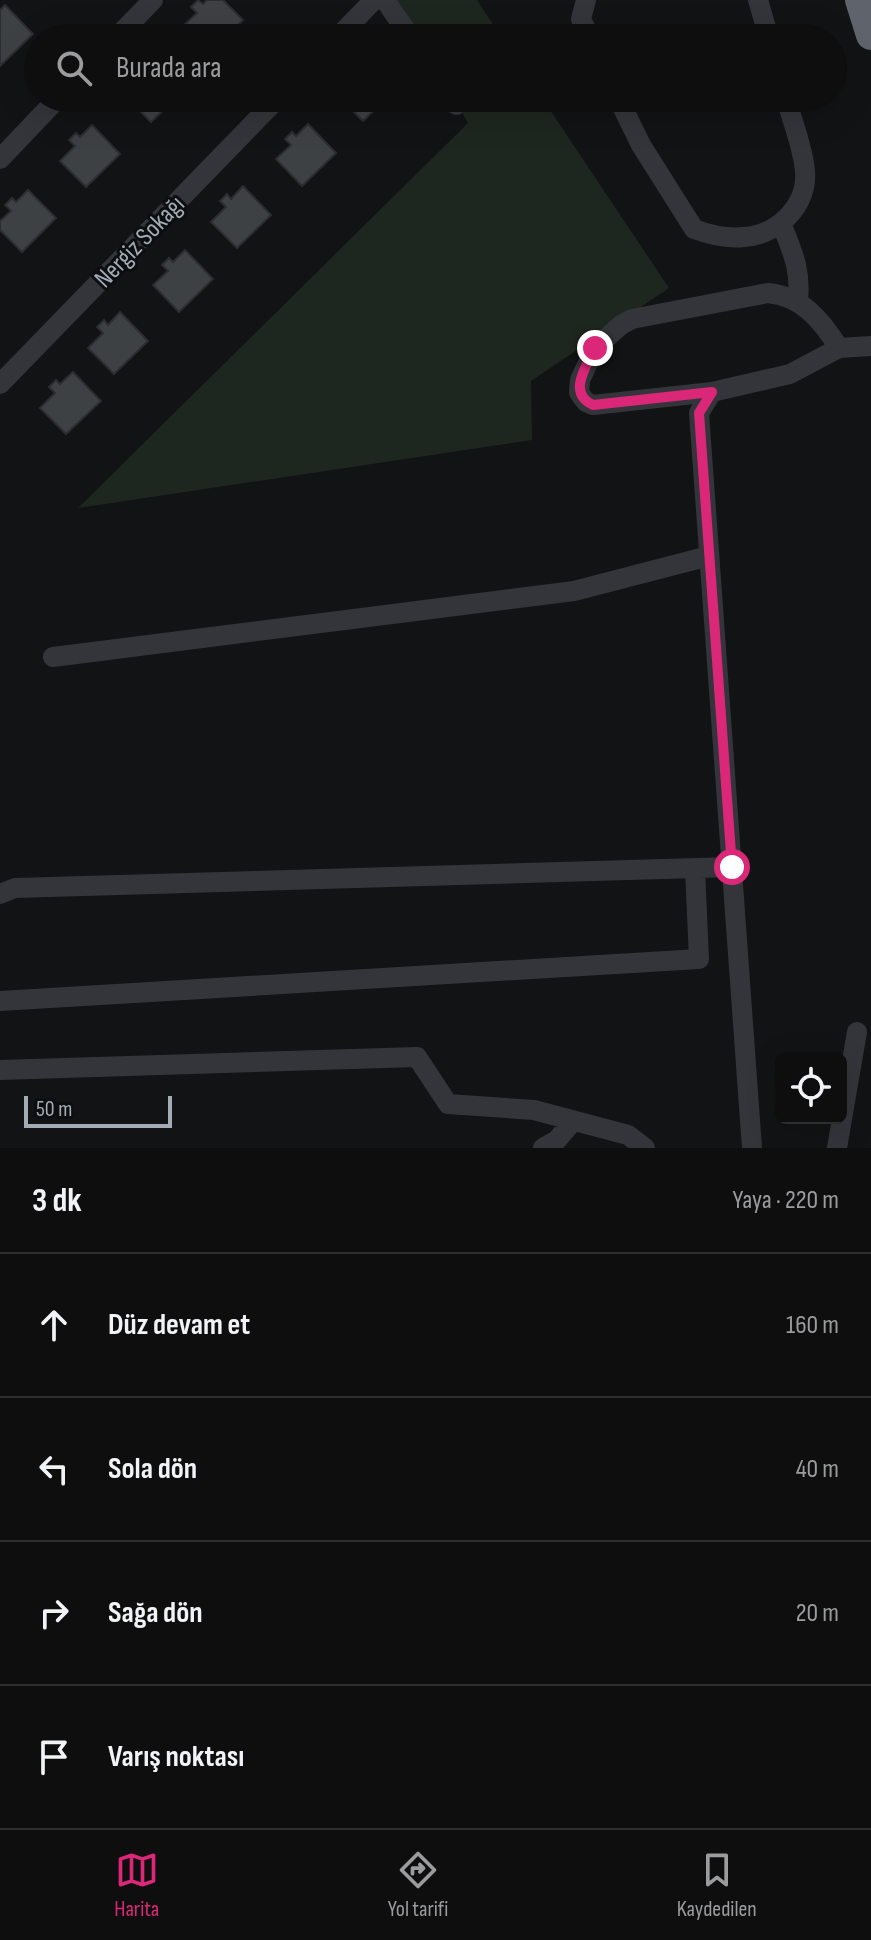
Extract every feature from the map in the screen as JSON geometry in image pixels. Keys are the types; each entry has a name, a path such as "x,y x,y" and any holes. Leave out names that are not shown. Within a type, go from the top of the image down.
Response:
{"highway":[{"path":"860,0 871,35"}],"street":[{"path":"130,24 153,0"},
{"path":"351,24 374,0"},
{"path":"385,0 401,24"},
{"path":"583,24 581,19 586,0"},
{"path":"758,0 765,24"},
{"path":"0,159 45,112"},
{"name":"Nergiz Sokağı","path":"0,384 264,112"},
{"path":"625,112 641,145 694,229 719,236 746,237 760,234 781,223 802,197 806,173 790,112"},
{"path":"781,223 796,260 800,284 798,301"},
{"path":"839,348 807,307 779,294 768,293 632,319 595,348 579,386 582,397 593,405 712,392 790,374 839,348 871,346"},
{"path":"712,392 699,413 752,1148"},
{"path":"53,657 574,591 709,556"},
{"path":"0,894 15,888 732,867"},
{"path":"0,1001 699,959 695,869"},
{"path":"837,1148 857,1032"},
{"path":"0,1070 417,1057 448,1104 534,1110 628,1135 645,1148"},
{"path":"543,1148 557,1140 573,1121"}],"shaded area":[{"path":"397,0 477,0 493,24 411,24"},
{"path":"462,112 551,112 669,288 531,381 532,440 78,508 468,123"}],"building":[{"path":"198,0 203,4 207,0 223,0 243,20 239,24 185,24 197,13 191,7"},
{"path":"5,5 24,25 24,43 0,66 0,10"},
{"path":"141,112 161,112 151,122"},
{"path":"354,112 372,112 363,121"},
{"path":"308,124 336,153 302,186 276,159 291,145 285,139 292,132 296,136"},
{"path":"92,125 120,154 86,187 60,161 75,146 69,140 76,133 80,137"},
{"path":"243,186 271,215 237,248 211,222 226,207 220,201 227,194 231,199"},
{"path":"28,190 56,218 22,252 0,230 0,221 11,211 5,205 12,198 16,202"},
{"path":"185,250 213,279 179,312 153,285 168,271 162,265 169,258 173,262"},
{"path":"120,312 148,341 114,374 88,348 103,333 97,327 104,320 108,325"},
{"path":"73,372 101,401 66,434 40,408 55,393 49,387 56,380 60,384"}],"route":[{"path":"595,348 579,386 582,397 593,405 712,392 699,413 732,867"}]}
